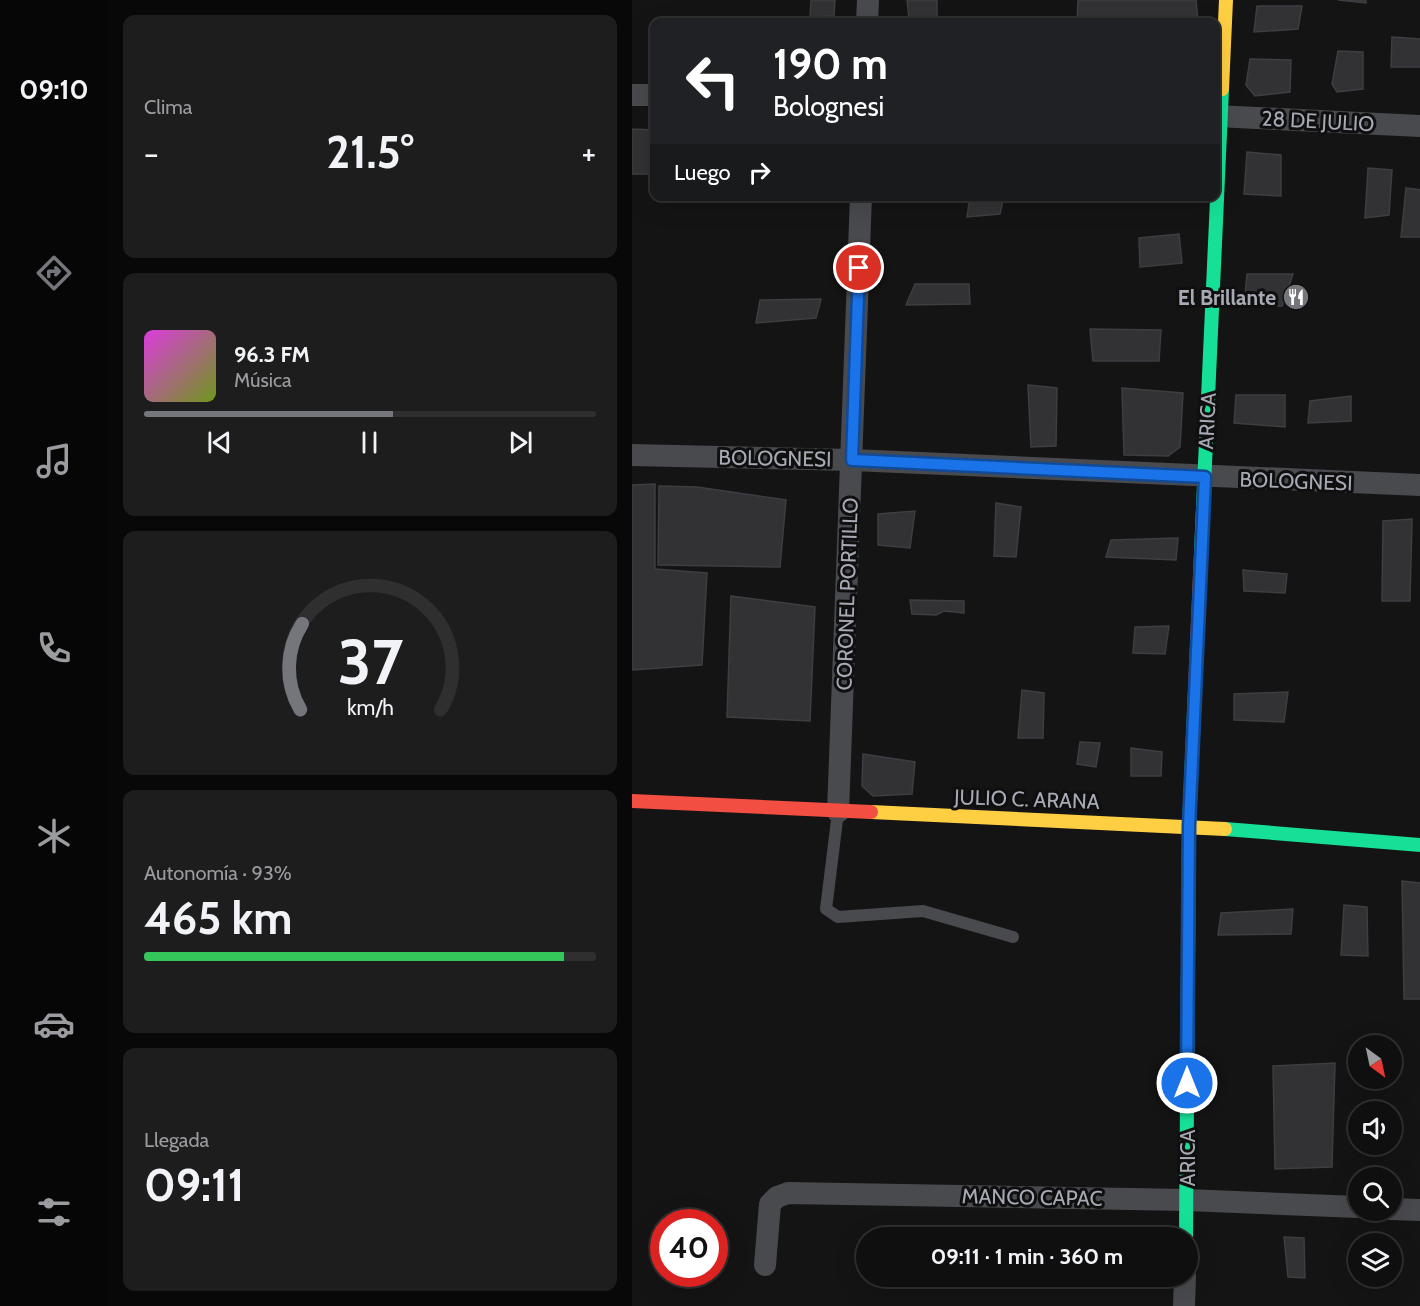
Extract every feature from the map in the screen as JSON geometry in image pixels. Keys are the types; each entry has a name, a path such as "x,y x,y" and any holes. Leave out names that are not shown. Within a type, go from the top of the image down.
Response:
{"street":[{"path":"867,18 868,0"},
{"name":"ARICA","path":"1220,99 1226,0"},
{"path":"632,95 650,95"},
{"name":"28 DE JULIO","path":"1220,116 1421,126"},
{"name":"CORONEL PORTILLO","path":"838,812 861,201"},
{"name":"ARICA","path":"1186,1227 1189,826 1216,201"},
{"name":"BOLOGNESI","path":"632,455 852,460 1421,485"},
{"name":"JULIO C. ARANA","path":"632,801 1189,826 1421,845"},
{"name":"MANCO CAPAC","path":"765,1265 770,1204 777,1197 788,1193 1187,1200 1348,1207"},
{"path":"1402,1209 1421,1210"},
{"path":"1184,1306 1185,1287"}],"lane":[{"path":"838,812 826,909 838,917 923,911 1013,937"}],"building":[{"path":"811,0 835,0 834,16 810,17"},
{"path":"907,0 937,0 937,17 909,18"},
{"path":"1078,0 1196,0 1198,18 1077,18"},
{"path":"1338,0 1366,0 1366,3"},
{"path":"1257,6 1302,6 1298,29 1254,32"},
{"path":"1392,37 1421,39 1421,67 1391,67"},
{"path":"1338,51 1363,52 1363,89 1337,92 1332,84"},
{"path":"1250,59 1291,60 1290,92 1255,96 1246,85"},
{"path":"632,129 650,130 650,174 632,174"},
{"path":"1247,152 1281,155 1281,196 1244,194"},
{"path":"1368,168 1392,170 1389,215 1365,218"},
{"path":"1406,188 1421,190 1421,237 1401,237"},
{"path":"1003,201 1000,214 967,217 969,203"},
{"path":"1179,234 1182,263 1140,267 1139,238"},
{"path":"1247,274 1293,274 1282,306 1244,306"},
{"path":"915,284 969,284 970,304 906,305"},
{"path":"821,299 816,318 756,323 760,300"},
{"path":"1090,329 1161,330 1159,361 1093,361"},
{"path":"1028,385 1057,388 1056,446 1031,447"},
{"path":"1122,388 1183,393 1180,447 1168,456 1124,455"},
{"path":"1236,395 1285,395 1285,427 1234,423"},
{"path":"1351,396 1351,421 1308,423 1310,401"},
{"path":"655,484 655,569 707,573 702,665 632,670 632,485"},
{"path":"659,486 697,487 786,500 780,567 658,565"},
{"path":"996,503 1021,507 1016,557 994,556"},
{"path":"915,511 910,548 878,545 878,514"},
{"path":"1412,519 1410,601 1382,601 1383,521"},
{"path":"1178,538 1176,560 1106,557 1111,540"},
{"path":"1243,570 1287,574 1285,593 1244,591"},
{"path":"731,596 815,607 810,721 727,717"},
{"path":"910,600 964,601 964,613 944,611 936,615 912,614"},
{"path":"1169,626 1165,654 1133,653 1135,627"},
{"path":"1022,690 1044,693 1043,738 1018,738"},
{"path":"1288,692 1284,722 1234,720 1234,694"},
{"path":"1080,742 1100,743 1096,767 1077,764"},
{"path":"1131,748 1162,752 1161,776 1131,776"},
{"path":"863,754 915,762 912,794 873,796 862,786"},
{"path":"1402,881 1421,883 1421,999 1404,999"},
{"path":"1344,905 1367,907 1368,956 1341,955"},
{"path":"1293,909 1291,934 1218,935 1221,913"},
{"path":"1335,1063 1332,1167 1275,1169 1273,1066"},
{"path":"1284,1237 1304,1238 1305,1278 1288,1277"}],"traffic: fast":[{"path":"1220,133 1222,89"},
{"path":"1201,552 1217,201"},
{"path":"1186,1227 1189,826 1195,690"},
{"path":"1225,829 1421,845"}],"traffic: slow":[{"path":"1222,89 1226,0"},
{"path":"871,812 1225,829"}],"traffic: jam":[{"path":"1195,690 1201,552"},
{"path":"632,801 871,812"}],"place":[{"name":"El Brillante","path":"1296,297"}],"route":[{"path":"859,268 852,460 1205,477 1189,826 1187,1083"}]}
